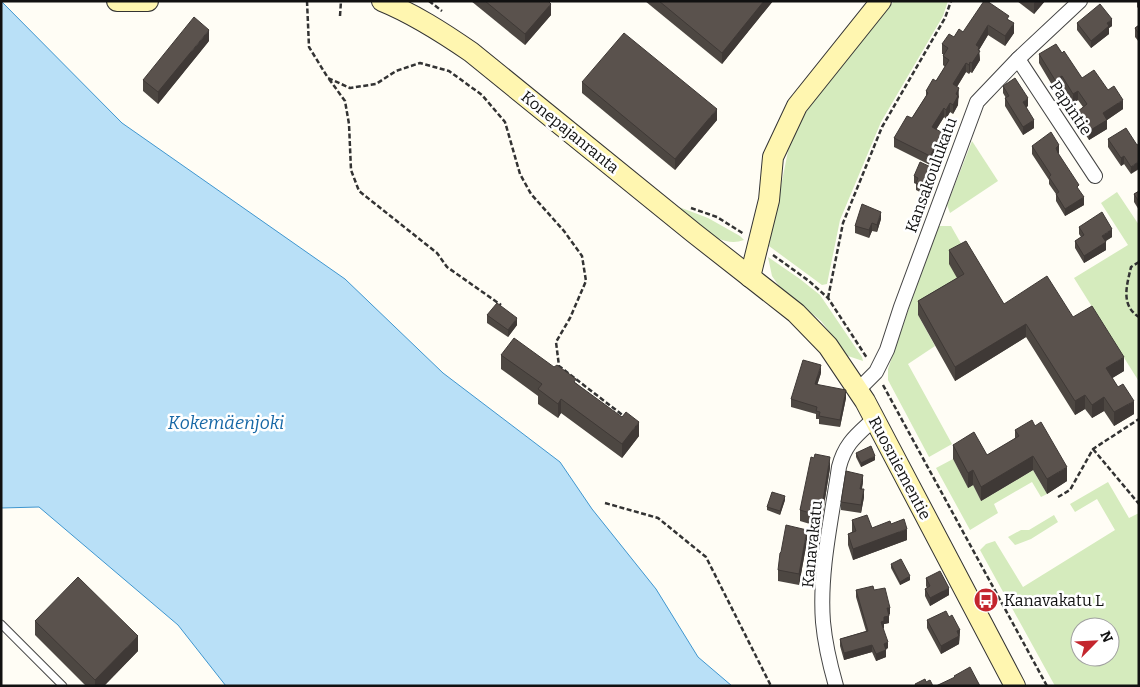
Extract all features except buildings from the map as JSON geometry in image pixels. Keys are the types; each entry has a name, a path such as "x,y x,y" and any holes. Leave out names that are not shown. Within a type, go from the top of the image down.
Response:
{"main road":[{"path":"116,1 148,1"},
{"name":"Konepajanranta","path":"382,1 404,10 438,29 471,52 750,277"},
{"path":"750,277 769,200 773,157 797,106 882,1"},
{"name":"Ruosniementie","path":"750,277 796,313 828,346 858,389 1015,686"}],"street":[{"name":"Kansakoulukatu","path":"858,389 876,372 887,350 901,307 977,102 1018,59 1080,1"},
{"name":"Papintie","path":"1018,59 1095,176"},
{"name":"Kanavakatu","path":"836,686 827,654 823,621 824,572 842,453 850,441 874,419"}],"lane":[{"path":"1,624 63,686"}],"path":[{"path":"307,1 309,47 345,101 349,124 351,170 359,191 437,254 447,267 501,305"},
{"path":"340,1 340,16"},
{"path":"828,298 843,223 882,127 945,18 951,1"},
{"path":"328,78 350,88 376,84 396,71 420,63 449,71 482,95 504,122 520,174 531,194 564,231 582,256 586,281 570,318 556,342 559,366 626,418"},
{"path":"1139,262 1131,267 1125,297 1133,313 1139,317"},
{"path":"1058,497 1070,490 1093,449 1139,419"},
{"path":"1093,449 1139,504"},
{"path":"605,503 658,518 706,557 771,686"}],"green space":[{"path":"894,1 948,1 943,16 881,122 840,220 827,284 822,285 769,246 790,141 810,105"},
{"path":"972,141 998,181 950,213 947,205"},
{"path":"1117,192 1139,225 1138,380 1074,278 1128,245 1101,203"},
{"path":"679,207 708,218 744,240 726,241 709,234 679,210"},
{"path":"937,226 951,226 967,254 963,288 918,315 935,346 908,364 952,444 929,457 888,380 888,369"},
{"path":"768,257 820,295 863,361 848,356 821,321 779,286 772,276"},
{"path":"953,459 968,487 973,485 981,501 1033,470 1047,494 1041,497 1032,482 994,504 998,513 970,530 936,468"},
{"path":"1108,482 1129,518 1139,513 1139,686 1055,686 980,550 986,544 995,541 1023,587 1115,530 1097,499 1075,512 1070,504"},
{"path":"1054,515 1058,522 1031,539 1015,545 1008,537 1021,530 1029,530"}],"water":[{"name":"Kokemäenjoki","path":"1,1 122,123 345,279 443,373 560,462 592,509 656,589 698,657 732,686 226,686 178,625 39,507 1,508"}],"place":[{"name":"Kanavakatu L","path":"986,600"}]}
